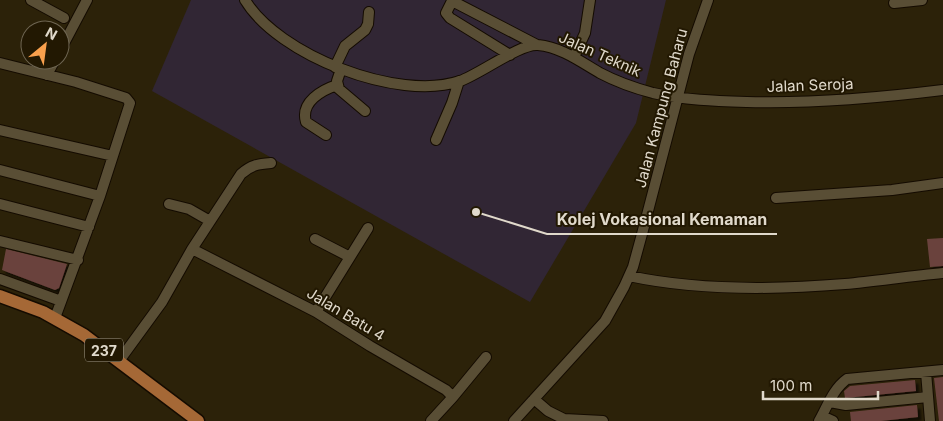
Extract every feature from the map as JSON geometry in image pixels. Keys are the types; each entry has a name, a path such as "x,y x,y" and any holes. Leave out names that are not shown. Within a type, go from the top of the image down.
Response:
{"main road":[{"name":"237","path":"0,296 25,304 55,318 84,335 198,421"}],"street":[{"path":"31,0 64,18"},
{"path":"70,32 87,0"},
{"name":"Jalan Teknik","path":"245,0 256,16 271,30 338,68 391,83 432,86 459,81 484,70 510,54 537,44 554,48 574,57 628,86 677,97"},
{"path":"574,57 585,33 590,0"},
{"name":"Jalan Kampung Baharu","path":"514,421 605,321 618,300 629,276 689,54 708,0"},
{"path":"894,3 922,0"},
{"path":"510,54 450,18 446,13 448,6 451,3 456,3 537,44"},
{"path":"365,111 337,84 338,68 345,46 365,30 368,24 369,12"},
{"path":"0,64 76,82 128,100 130,104 78,260 55,318"},
{"path":"47,75 50,70"},
{"path":"436,140 459,81"},
{"path":"326,135 306,122 305,116 309,104 316,94 337,84"},
{"name":"Jalan Seroja","path":"677,97 719,101 794,103 823,102 943,90"},
{"path":"0,130 113,156"},
{"path":"119,361 162,302 192,249 241,174 256,164 272,163"},
{"path":"0,170 100,196"},
{"path":"776,198 892,190 943,183"},
{"path":"0,204 89,227"},
{"path":"169,204 189,209 210,221"},
{"path":"316,312 368,228"},
{"path":"315,239 350,257"},
{"path":"0,241 78,260"},
{"name":"Jalan Batu 4","path":"192,249 316,312 433,382 453,397"},
{"path":"629,276 656,282 778,287 847,284 943,273"},
{"path":"0,279 61,301"},
{"path":"431,421 486,357"},
{"path":"833,421 821,418 841,383 847,379 943,370"},
{"path":"926,372 930,421"},
{"path":"830,402 846,405 928,397"},
{"path":"534,399 548,411 564,419 603,421"}],"shaded area":[{"path":"191,0 666,0 636,123 530,302 152,91"}],"building":[{"path":"943,238 943,266 930,267 927,239"},
{"path":"6,249 67,264 59,288 55,290 2,270"},
{"path":"943,377 943,421 939,421 934,378"},
{"path":"915,380 916,391 845,398 844,391 850,386"},
{"path":"917,405 918,417 881,421 851,421 850,412"}],"place":[{"name":"Kolej Vokasional Kemaman","path":"476,212"}]}
